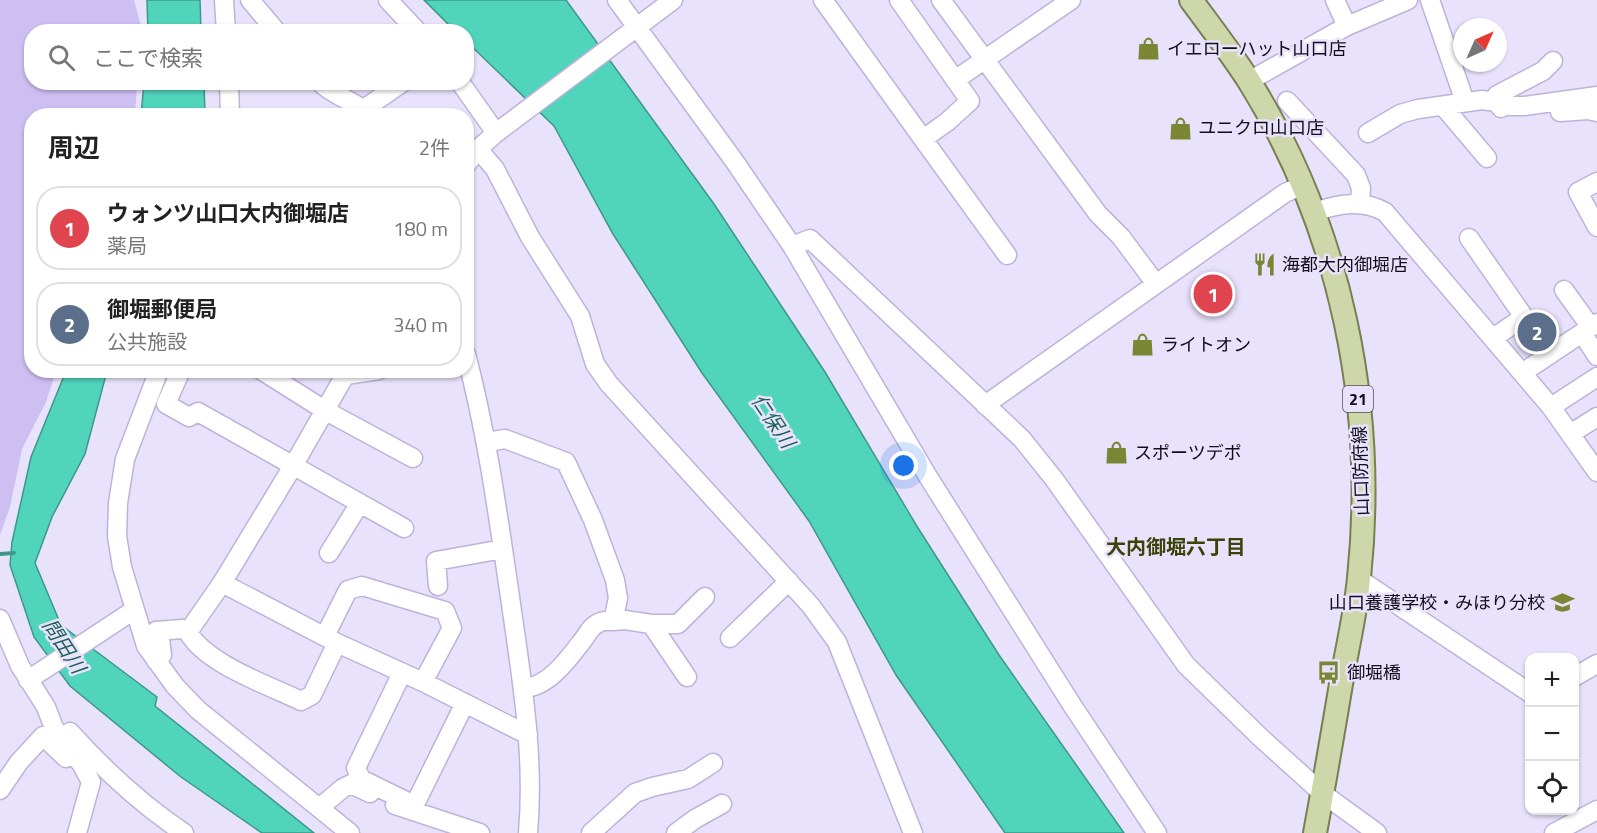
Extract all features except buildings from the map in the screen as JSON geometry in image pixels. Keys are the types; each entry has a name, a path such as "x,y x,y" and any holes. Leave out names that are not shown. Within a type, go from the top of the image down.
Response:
{"main road":[{"name":"山口防府線","path":"1191,0 1249,81 1273,123 1303,185 1336,281 1356,373 1363,484 1359,579 1315,833"}],"street":[{"path":"224,0 226,24"},
{"path":"250,0 271,24"},
{"path":"388,0 410,24"},
{"path":"617,0 741,171 792,246 927,475 1072,705 1157,833"},
{"path":"474,154 499,131 673,0"},
{"path":"823,0 1007,255"},
{"path":"898,0 970,101 947,122 923,139"},
{"path":"941,0 1098,214 1121,237 1156,284"},
{"path":"956,80 1071,0"},
{"path":"1335,0 1347,26"},
{"path":"1249,81 1347,26 1408,0"},
{"path":"1430,0 1465,102"},
{"path":"1553,61 1543,71 1497,95 1497,102 1502,109 1509,113 1525,115 1587,110 1597,112"},
{"path":"230,90 230,108"},
{"path":"330,90 359,108"},
{"path":"371,108 393,90"},
{"path":"466,90 499,131"},
{"path":"1368,133 1400,114 1465,102 1482,100 1497,102 1505,106 1524,106 1597,96"},
{"path":"1287,101 1356,175 1361,188 1360,204"},
{"path":"1443,106 1487,158"},
{"path":"478,149 495,169 530,237 580,316 595,364 609,384 825,623 837,642 913,833"},
{"path":"1597,182 1578,192 1597,227"},
{"path":"985,405 1285,193 1303,185"},
{"path":"1314,212 1335,205 1360,204 1374,206 1385,212 1551,407 1597,472"},
{"path":"1469,238 1524,316 1493,338"},
{"path":"792,246 810,239 1022,439 1054,479 1186,665 1322,793 1377,833"},
{"path":"1564,290 1591,329 1597,356"},
{"path":"1522,373 1591,329"},
{"path":"1551,407 1597,377"},
{"path":"156,378 120,477 117,536 130,613 156,661 198,710 350,833"},
{"path":"177,378 166,404 189,417 198,411 404,528"},
{"path":"274,378 326,411 413,458"},
{"path":"188,632 222,583 344,378"},
{"path":"472,378 487,442 523,688 528,735 528,833"},
{"path":"1570,434 1597,417"},
{"path":"487,442 505,439 566,462 593,520 615,580 618,598 613,621"},
{"path":"329,554 360,503"},
{"path":"438,586 436,561 503,549"},
{"path":"1359,579 1525,690"},
{"path":"730,638 789,581"},
{"path":"222,583 528,735"},
{"path":"156,661 162,655 160,639 156,631 182,629 220,662 301,701 312,695 348,590 362,586 445,611 452,628 423,682"},
{"path":"523,688 533,688 567,660 594,625 604,620 678,624 705,597"},
{"path":"31,678 130,613"},
{"path":"0,619 46,706 54,728 82,765 90,782 77,833"},
{"path":"651,624 687,677"},
{"path":"1579,675 1597,664"},
{"path":"402,673 356,768 361,779 410,803 416,801 465,703"},
{"path":"46,706 109,775 154,813 184,833"},
{"path":"0,790 19,762 43,736 74,765 82,765"},
{"path":"591,833 635,793 688,779 713,764"},
{"path":"319,808 351,784 389,803 480,833"},
{"path":"676,833 722,804"},
{"path":"1554,833 1597,810"}],"shaded area":[{"path":"0,0 134,0 140,24 24,24 24,90 137,90 135,108 24,108 24,378 54,378 46,402 22,449 10,507 0,535"}],"water":[{"path":"147,0 200,0 201,24 148,24"},
{"name":"仁保川","path":"424,0 566,0 714,204 825,372 918,528 999,655 1124,833 1005,833 896,675 809,521 702,373 613,234 554,126 474,49 474,24 448,24"},
{"path":"143,90 204,90 205,108 142,108"},
{"name":"問田川","path":"63,378 105,378 85,454 52,517 35,563 61,625 157,697 155,706 314,833 262,833 181,777 70,686 34,637 10,565 12,542 31,457"}],"waterway":[{"path":"0,554 14,553"}],"place":[{"name":"イエローハット山口店","path":"1149,49"},
{"name":"ユニクロ山口店","path":"1180,128"},
{"name":"海都大内御堀店","path":"1264,265"},
{"name":"ウォンツ山口大内御堀店","path":"1213,294"},
{"name":"御堀郵便局","path":"1537,332"},
{"name":"ライトオン","path":"1143,345"},
{"name":"スポーツデポ","path":"1116,453"},
{"name":"山口養護学校・みほり分校","path":"1563,603"},
{"name":"御堀橋","path":"1329,673"}],"district":[{"name":"大内御堀六丁目","path":"1176,547"}]}
